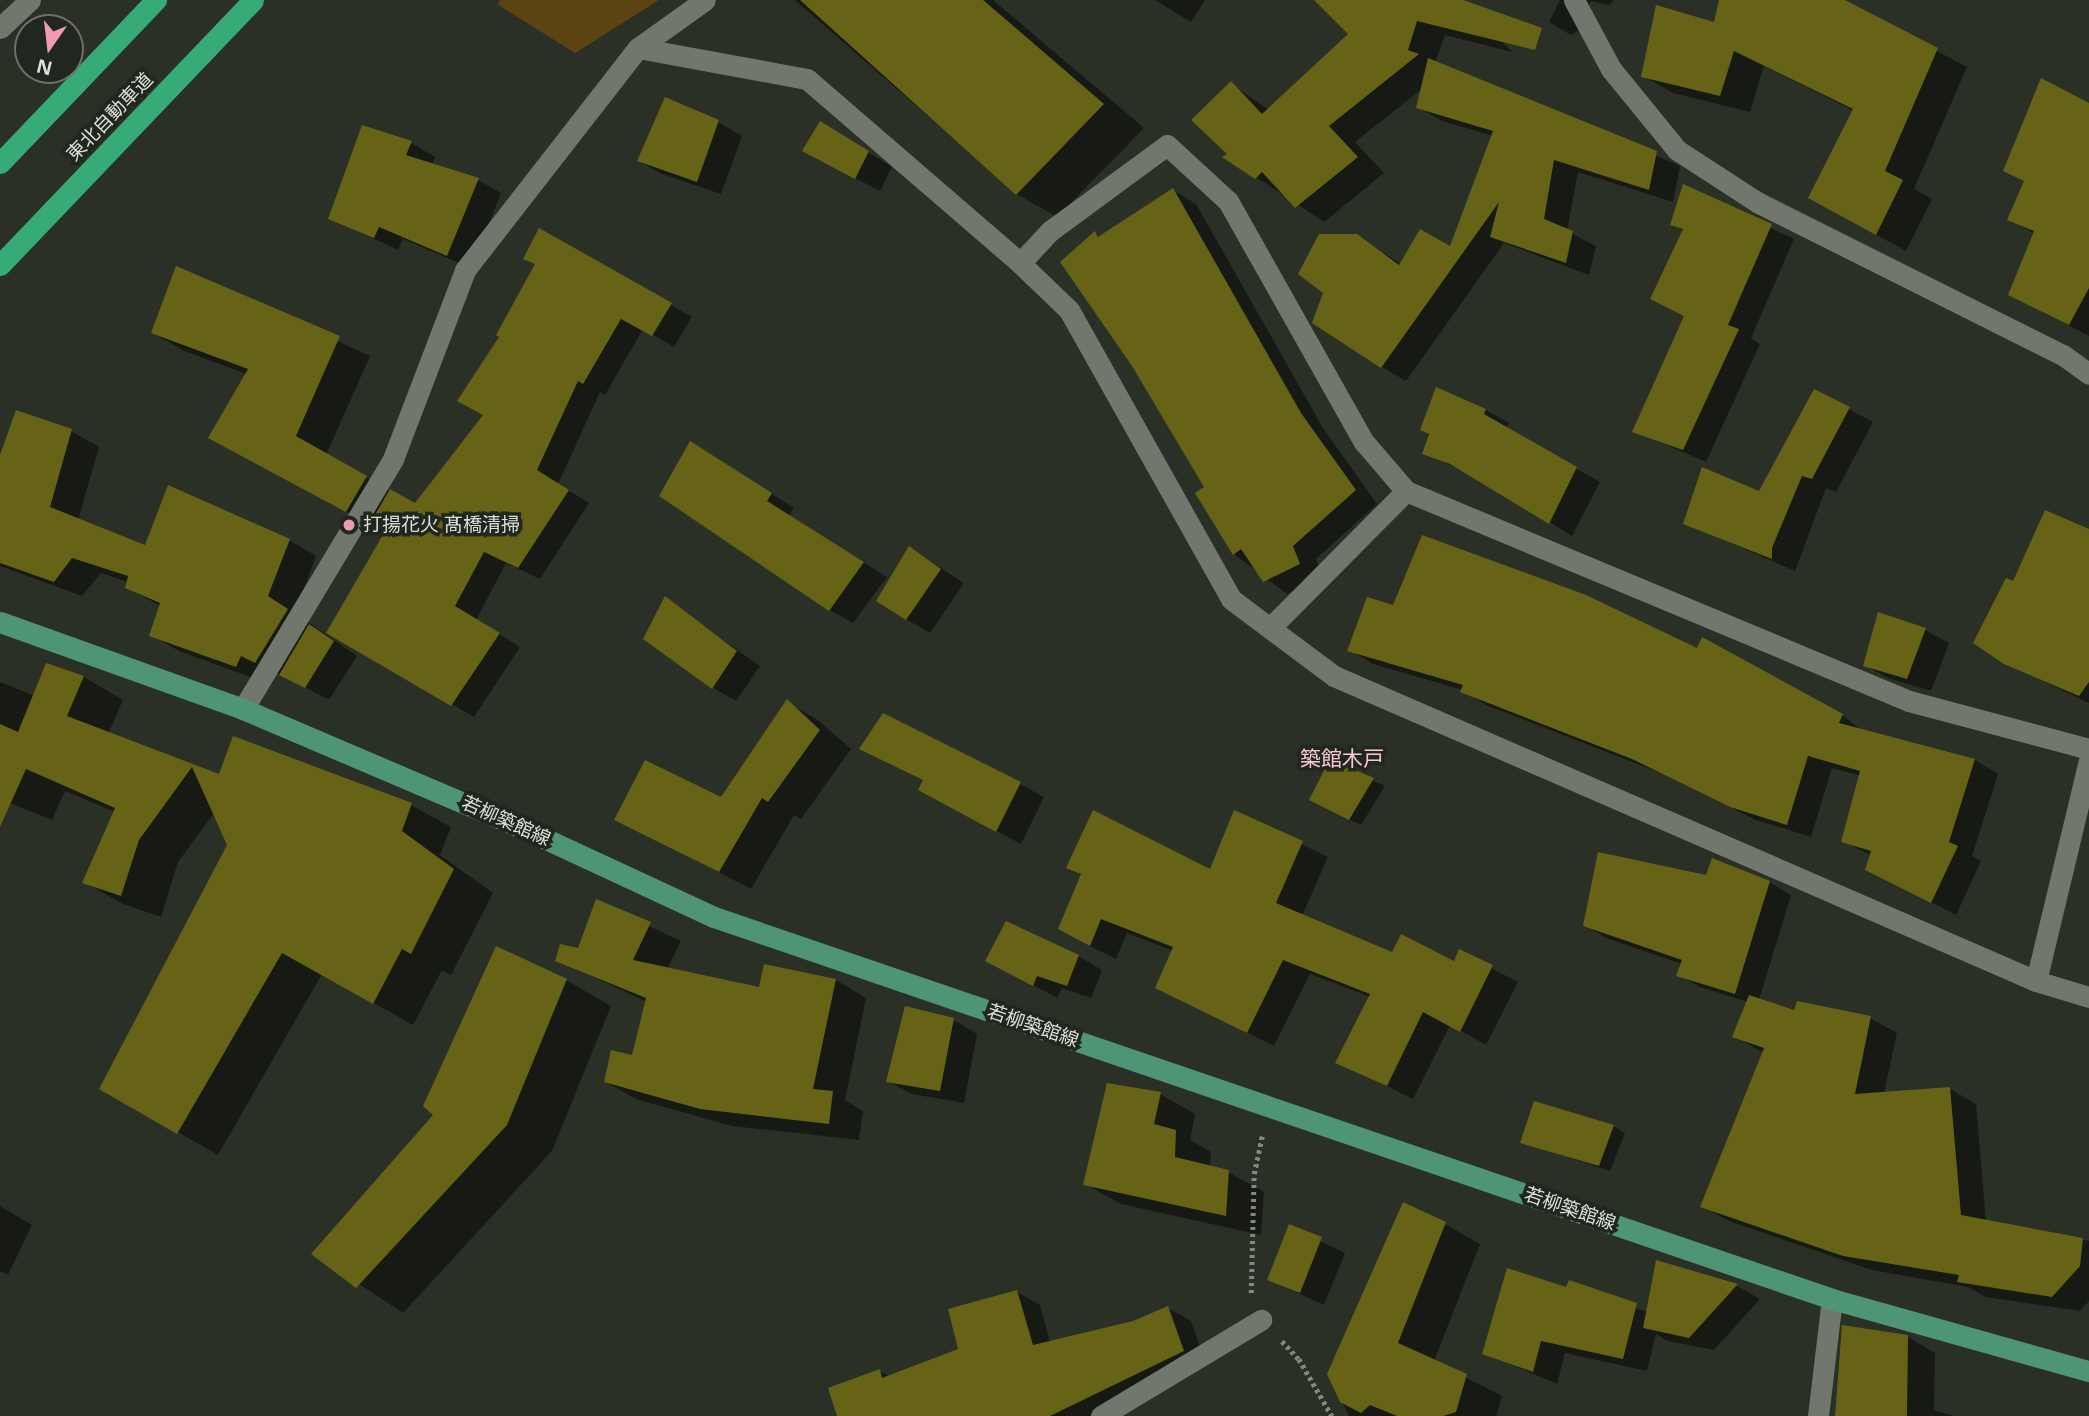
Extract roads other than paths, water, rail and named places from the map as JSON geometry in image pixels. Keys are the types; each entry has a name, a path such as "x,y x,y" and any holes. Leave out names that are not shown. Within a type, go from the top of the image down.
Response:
{"highway":[{"path":"0,163 156,0"},
{"name":"東北自動車道","path":"0,265 253,0"}],"main road":[{"name":"若柳築館線","path":"0,622 243,709 520,827 714,917 1832,1299 2089,1371"}],"street":[{"path":"0,28 30,0"},
{"path":"243,709 393,459 465,270 638,48 705,0"},
{"path":"1574,0 1611,69 1677,150 1757,202 2063,355 2089,374"},
{"path":"638,48 807,79 1020,263 1069,310 1231,599 1334,676 2036,981 2089,997"},
{"path":"1020,263 1050,231 1167,145 1228,201 1364,442 1406,491 1909,701 2089,749"},
{"path":"1270,628 1406,491"},
{"path":"2036,981 2089,760"},
{"path":"1818,1416 1832,1299"},
{"path":"1101,1416 1261,1320"}],"place":[{"name":"打揚花火 髙橋清掃","path":"349,525"}],"district":[{"name":"築館木戸","path":"1342,758"}]}
